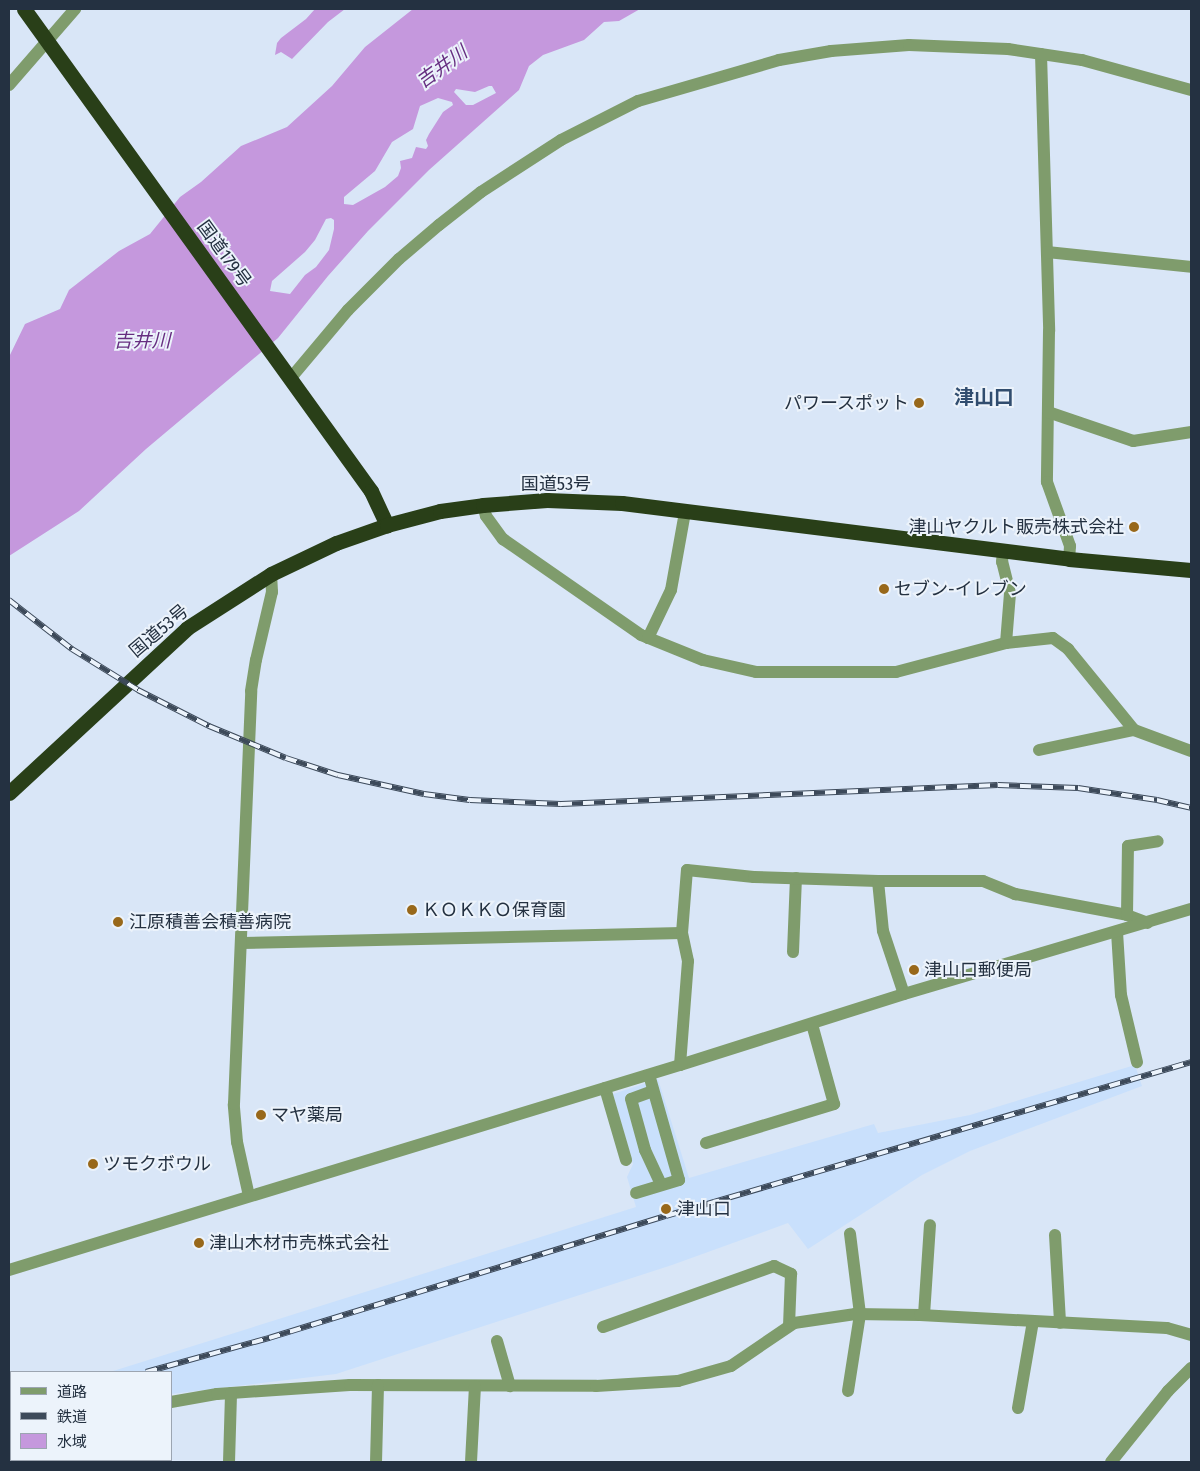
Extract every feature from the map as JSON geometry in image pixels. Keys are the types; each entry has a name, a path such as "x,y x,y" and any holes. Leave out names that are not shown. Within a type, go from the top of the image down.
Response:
{"highway":[{"name":"国道179号","path":"24,9 371,491 387,525"},
{"name":"国道53号","path":"9,793 187,628 272,574 336,543 387,525 440,511 483,505 547,500 622,503 1069,559 1191,570"}],"street":[{"path":"9,85 49,43 75,9"},
{"path":"290,379 348,310 398,259 439,225 481,192 561,140 638,101 762,65 831,51 909,45 1008,49 1082,60 1191,90"},
{"path":"1041,54 1047,252 1047,482 1070,546 1069,559"},
{"path":"1047,252 1191,267"},
{"path":"1048,412 1133,441 1191,432"},
{"path":"483,505 486,516 503,539 648,638 703,660 756,672 896,672 1006,643 1052,638 1068,649 1134,730 1191,751"},
{"path":"648,638 671,590 685,512"},
{"path":"1003,550 1002,562 1010,593 1006,643"},
{"path":"249,1196 237,1142 234,1104 251,691 256,660 272,592 272,574"},
{"path":"1039,750 1134,730"},
{"path":"1127,915 1128,846 1158,841"},
{"path":"680,1065 688,961 682,933 686,870 754,877 878,881 983,881 1015,894 1127,915 1148,923"},
{"path":"793,952 796,878"},
{"path":"878,881 883,931 904,994"},
{"path":"9,1270 649,1075 904,994 1191,909"},
{"path":"1117,932 1121,995 1137,1062"},
{"path":"241,942 682,933"},
{"path":"706,1143 834,1104 812,1024"},
{"path":"636,1193 678,1180 649,1075"},
{"path":"605,1088 626,1160"},
{"path":"653,1091 631,1099 645,1150 660,1185"},
{"path":"924,1315 930,1225"},
{"path":"848,1391 860,1314 850,1234"},
{"path":"1056,1235 1060,1323"},
{"path":"603,1327 774,1266 791,1274 789,1326"},
{"path":"172,1402 231,1393 378,1385 596,1386 678,1381 730,1366 794,1323 860,1314 924,1315 1168,1328 1191,1335"},
{"path":"1018,1408 1033,1322"},
{"path":"497,1341 510,1386"},
{"path":"1110,1462 1168,1391 1191,1368"},
{"path":"376,1462 378,1385"},
{"path":"471,1462 475,1386"},
{"path":"229,1462 231,1393"}],"shaded area":[{"path":"1135,1065 1142,1086 970,1151 922,1175 808,1249 788,1223 672,1265 336,1374 172,1394 172,1371 113,1371 636,1207 627,1177 633,1164 613,1094 658,1079 689,1178 874,1124 878,1133 970,1115"}],"water":[{"path":"315,9 345,9 328,22 292,59 281,52 275,55 277,43 281,38 306,19"},
{"name":"吉井川","path":"413,9 640,9 619,21 604,22 584,40 543,55 529,66 519,90 429,170 368,231 328,276 278,338 146,449 79,511 9,556 9,357 25,324 60,309 69,290 119,251 150,234 180,197 201,182 241,146 287,127 332,86 365,47","holes":["492,86 496,93 473,105 466,105 454,92 456,89 475,92","438,98 452,102 453,105 443,112 429,134 426,140 428,146 426,149 416,147 412,158 400,161 401,168 398,176 385,187 353,205 344,204 344,197 375,171 392,142 413,129 420,106","331,218 334,220 334,229 329,250 316,267 305,275 290,294 270,291 272,281 305,252 315,240 326,219"]}],"railway":[{"path":"9,600 72,649 138,690 209,726 286,758 338,775 424,794 470,800 561,804 998,785 1078,788 1157,800 1191,808"},
{"path":"150,1371 269,1338 666,1216 1191,1062"}],"place":[{"name":"パワースポット","path":"919,403"},
{"name":"津山ヤクルト販売株式会社","path":"1134,527"},
{"name":"セブン-イレブン","path":"884,589"},
{"name":"ＫＯＫＫＯ保育園","path":"412,910"},
{"name":"江原積善会積善病院","path":"118,922"},
{"name":"津山口郵便局","path":"914,970"},
{"name":"マヤ薬局","path":"261,1115"},
{"name":"ツモクボウル","path":"93,1164"},
{"name":"津山口","path":"666,1209"},
{"name":"津山木材市売株式会社","path":"199,1243"}],"district":[{"name":"津山口","path":"984,397"}]}
